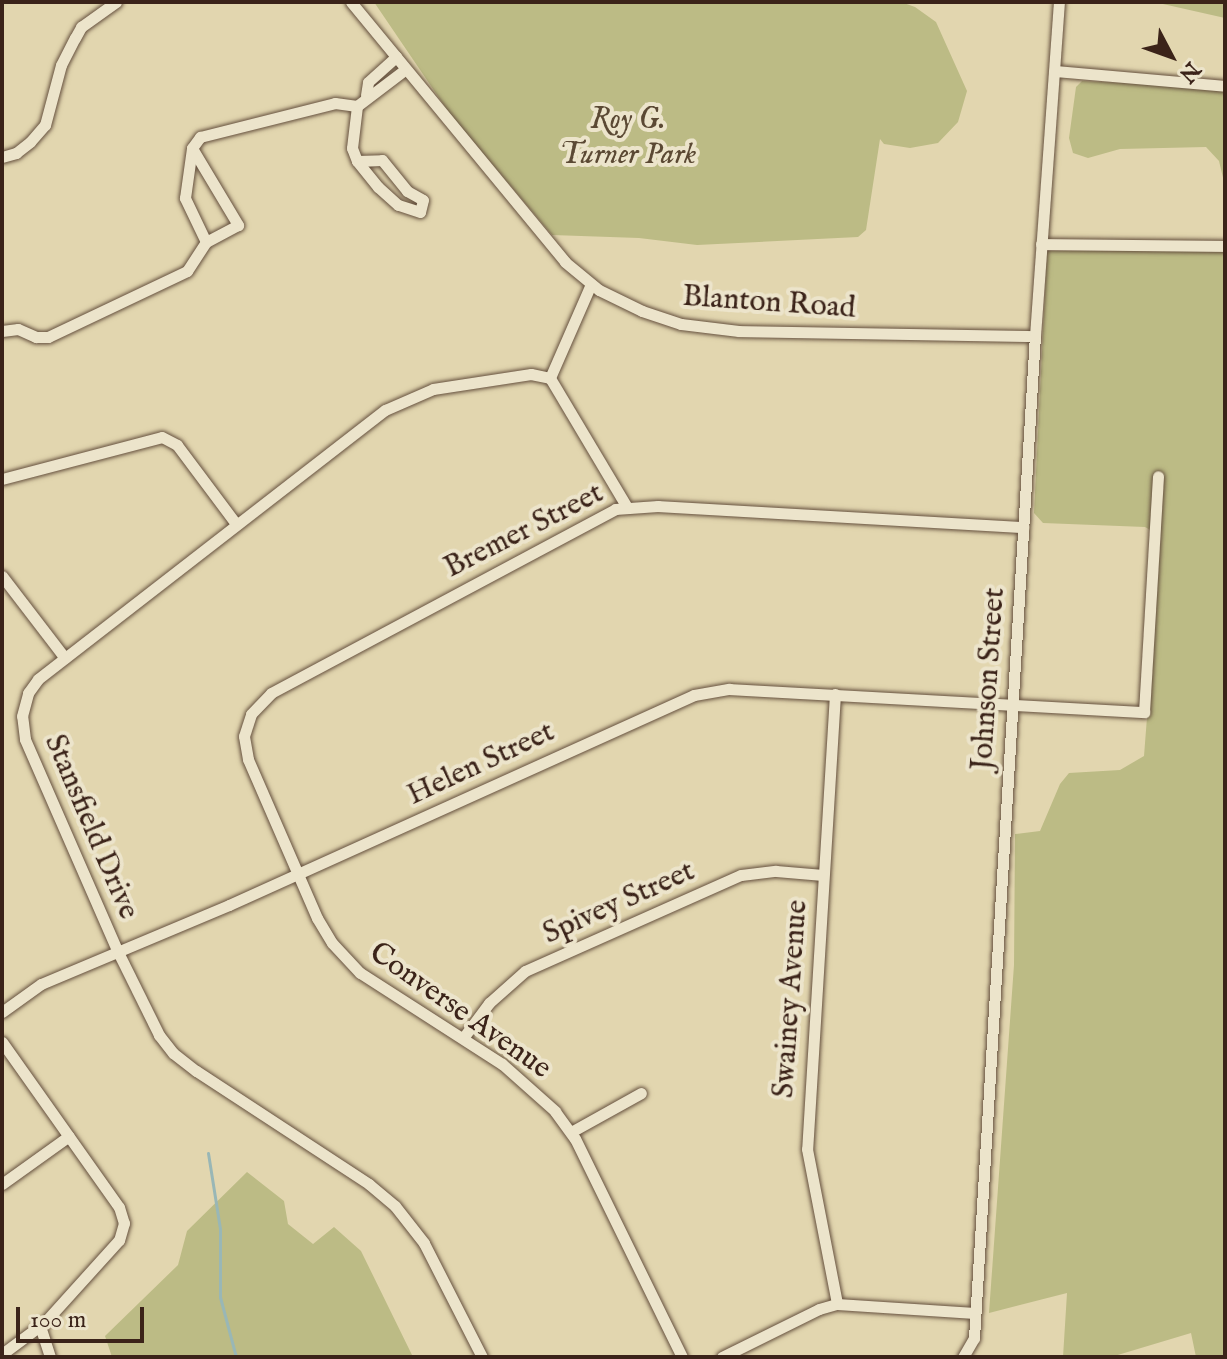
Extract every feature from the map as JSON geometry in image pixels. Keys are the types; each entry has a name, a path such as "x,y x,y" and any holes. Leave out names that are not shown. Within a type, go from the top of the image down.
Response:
{"street":[{"path":"2,157 16,153 45,125 61,65 81,27 116,2"},
{"name":"Blanton Road","path":"351,2 549,245 591,284 659,318 710,328 1035,336"},
{"name":"Johnson Street","path":"963,1357 973,1344 1035,336 1059,2"},
{"path":"357,161 382,160 407,191 423,200 420,212 398,205 357,161 352,148 357,106 366,95 368,82 396,57"},
{"path":"366,95 376,92 406,69"},
{"path":"1055,71 1225,86"},
{"path":"206,242 185,198 192,148 204,134 335,103 357,106"},
{"path":"2,331 18,329 36,337 48,337 187,271 206,242 238,225 192,148"},
{"path":"1041,244 1225,246"},
{"path":"591,284 550,378 627,507"},
{"name":"Stansfield Drive","path":"482,1357 424,1243 404,1215 369,1184 173,1053 150,1020 117,950 23,727 28,693 38,679 400,401 433,389 531,374 550,378"},
{"path":"2,479 162,437 177,445 236,524"},
{"name":"Helen Street","path":"2,1012 41,984 299,874 694,695 729,689 1144,712 1158,476"},
{"name":"Bremer Street","path":"299,874 245,748 246,725 261,700 604,513 627,507 1023,527"},
{"path":"2,576 65,658"},
{"name":"Swainey Avenue","path":"835,694 807,1149 837,1304"},
{"name":"Spivey Street","path":"463,1038 489,1003 525,971 741,875 764,871 823,875"},
{"name":"Converse Avenue","path":"299,874 323,928 355,969 519,1077 571,1132 682,1357"},
{"path":"2,1042 119,1207 123,1229 119,1240 40,1326 2,1354"},
{"path":"571,1132 641,1093"},
{"path":"2,1184 69,1136"},
{"path":"722,1357 819,1309 837,1304 975,1313"},
{"path":"40,1326 50,1357"}],"green space":[{"name":"Roy G. Turner Park","path":"374,2 901,2 915,7 936,22 967,91 958,122 938,143 910,148 884,144 880,139 866,230 858,237 697,245 639,238 552,235 450,114"},
{"path":"1154,2 1225,2 1225,18"},
{"path":"1082,81 1225,88 1225,186 1219,161 1206,147 1120,149 1088,158 1073,153 1069,138 1076,87"},
{"path":"1225,250 1225,1357 1196,1357 1191,1333 1111,1357 1063,1357 1067,1293 989,1313 1014,965 1015,834 1040,831 1060,784 1069,773 1120,770 1144,756 1161,536 1145,527 1043,523 1034,513 1047,251"},
{"path":"247,1172 284,1201 288,1224 313,1244 334,1227 361,1251 413,1357 112,1357 105,1336 178,1265 187,1231"}],"waterway":[{"path":"208,1153 220,1229 220,1297 236,1357"}]}
